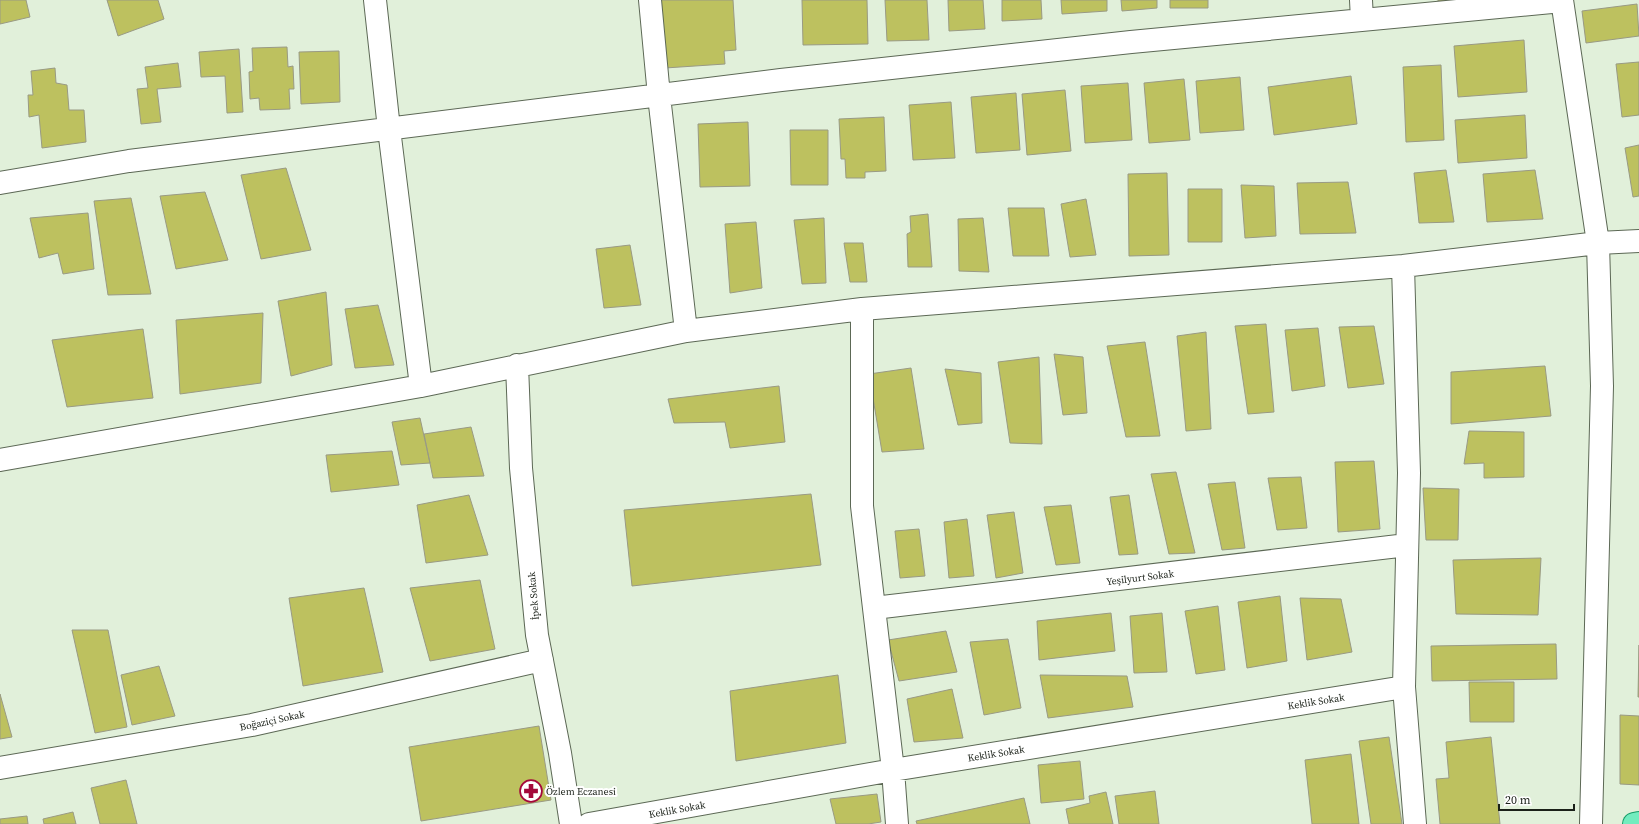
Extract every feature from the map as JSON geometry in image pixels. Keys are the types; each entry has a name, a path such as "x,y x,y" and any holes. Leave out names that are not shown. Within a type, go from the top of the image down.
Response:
{"main road":[{"path":"1634,824 1639,823"}],"street":[{"path":"375,0 389,129 421,386"},
{"path":"650,0 659,96 686,331"},
{"path":"0,182 129,161 781,80 1115,44 1362,10 1562,0 1598,243 1602,386 1590,824"},
{"path":"0,460 421,386 686,331 862,309 1403,266 1598,243 1639,240"},
{"path":"1403,266 1408,473 1404,686 1415,824"},
{"path":"862,309 862,506 893,770 897,824"},
{"name":"İpek Sokak","path":"517,366 521,468 537,635 560,753 571,824"},
{"name":"Yeşilyurt Sokak","path":"874,608 1407,545"},
{"name":"Boğaziçi Sokak","path":"0,768 252,725 542,660"},
{"name":"Keklik Sokak","path":"589,824 893,770 1404,686"}],"building":[{"path":"0,0 26,0 30,17 0,24"},
{"path":"107,0 158,0 164,19 118,36"},
{"path":"660,0 733,0 736,50 724,51 725,64 665,68"},
{"path":"802,0 867,0 868,44 803,45"},
{"path":"885,0 927,0 929,40 887,41"},
{"path":"948,0 983,0 985,29 949,31"},
{"path":"1002,0 1041,0 1042,19 1002,21"},
{"path":"1061,0 1107,0 1107,11 1062,14"},
{"path":"1121,0 1157,0 1157,8 1122,11"},
{"path":"1170,0 1208,0 1208,8 1170,8"},
{"path":"1438,0 1478,0 1438,2"},
{"path":"1637,4 1639,36 1586,43 1582,11"},
{"path":"1524,40 1527,92 1458,97 1454,46"},
{"path":"287,47 288,67 293,66 294,89 289,89 290,109 260,110 259,98 250,99 249,72 253,71 252,48"},
{"path":"239,49 243,112 227,113 225,76 201,77 199,52"},
{"path":"339,51 340,102 301,104 299,52"},
{"path":"1639,62 1639,115 1622,117 1616,64"},
{"path":"178,63 181,87 157,89 161,122 141,124 137,89 148,88 145,67"},
{"path":"1441,65 1444,140 1406,142 1403,67"},
{"path":"55,68 56,83 67,85 69,110 84,110 86,142 42,148 39,115 29,117 28,95 33,95 31,71"},
{"path":"1351,76 1357,124 1274,135 1268,87"},
{"path":"1240,77 1244,130 1200,133 1196,81"},
{"path":"1184,79 1190,140 1149,143 1144,83"},
{"path":"1128,83 1132,140 1085,143 1081,86"},
{"path":"1065,90 1071,151 1027,155 1022,94"},
{"path":"1016,93 1020,150 976,153 971,97"},
{"path":"951,102 955,158 913,160 909,105"},
{"path":"1525,115 1527,158 1458,163 1455,120"},
{"path":"884,117 886,171 865,172 865,178 846,178 845,159 841,159 839,119"},
{"path":"748,122 750,186 700,187 698,124"},
{"path":"790,130 828,130 828,185 791,185"},
{"path":"1639,145 1639,196 1633,197 1625,148"},
{"path":"286,168 311,250 261,259 241,175"},
{"path":"1446,170 1454,222 1419,223 1414,173"},
{"path":"1535,170 1543,219 1487,222 1483,174"},
{"path":"1167,173 1169,255 1129,256 1128,174"},
{"path":"1348,182 1356,233 1300,234 1297,183"},
{"path":"1241,185 1274,186 1276,236 1245,238"},
{"path":"1188,189 1222,189 1222,242 1188,242"},
{"path":"205,192 228,260 176,269 160,196"},
{"path":"131,198 151,294 108,295 94,201"},
{"path":"1086,199 1096,255 1070,257 1061,204"},
{"path":"1008,208 1044,208 1049,256 1013,256"},
{"path":"88,213 94,269 63,274 58,253 39,258 30,218"},
{"path":"928,214 932,267 908,267 907,234 911,232 910,216"},
{"path":"824,218 826,283 802,284 794,220"},
{"path":"983,218 989,272 959,271 958,219"},
{"path":"756,222 762,288 730,293 725,224"},
{"path":"844,243 863,243 867,282 850,282"},
{"path":"630,245 641,305 604,308 596,249"},
{"path":"326,292 332,365 291,376 278,301"},
{"path":"378,305 394,365 355,368 345,309"},
{"path":"263,313 261,383 180,394 176,320"},
{"path":"1266,324 1274,412 1248,414 1235,326"},
{"path":"1374,326 1384,384 1348,388 1339,327"},
{"path":"1318,328 1325,386 1292,391 1285,330"},
{"path":"143,329 153,398 67,407 52,340"},
{"path":"1206,332 1211,429 1186,431 1177,336"},
{"path":"1145,342 1160,436 1126,437 1107,346"},
{"path":"1054,354 1083,357 1087,413 1063,415"},
{"path":"1039,357 1042,444 1010,443 998,362"},
{"path":"1545,366 1551,416 1451,424 1451,372"},
{"path":"911,368 924,449 882,452 869,374"},
{"path":"945,369 981,373 982,423 958,425"},
{"path":"779,386 785,442 730,448 725,422 674,423 668,399"},
{"path":"420,418 430,463 401,465 392,422"},
{"path":"471,427 484,476 433,478 424,434"},
{"path":"1469,431 1524,432 1524,477 1484,478 1484,463 1464,464"},
{"path":"392,451 399,485 331,492 326,455"},
{"path":"1374,461 1380,529 1338,532 1335,462"},
{"path":"1176,472 1195,553 1169,554 1151,474"},
{"path":"1301,477 1307,528 1277,530 1268,478"},
{"path":"1235,482 1245,548 1222,550 1208,484"},
{"path":"1423,488 1459,489 1458,540 1426,540"},
{"path":"811,494 821,565 632,586 624,510"},
{"path":"469,495 488,555 426,563 417,505"},
{"path":"1129,495 1138,554 1119,555 1110,497"},
{"path":"1071,505 1080,563 1056,565 1044,507"},
{"path":"1014,512 1023,573 996,578 987,515"},
{"path":"967,519 974,576 949,578 944,522"},
{"path":"919,529 925,576 900,578 895,531"},
{"path":"1541,558 1538,615 1456,614 1453,560"},
{"path":"480,580 495,649 430,661 410,588"},
{"path":"364,588 383,672 303,686 289,598"},
{"path":"1280,596 1287,661 1247,668 1238,602"},
{"path":"1300,598 1341,599 1352,652 1307,660"},
{"path":"1218,606 1225,670 1196,674 1185,611"},
{"path":"1111,613 1115,651 1039,660 1037,621"},
{"path":"1162,613 1167,672 1134,673 1130,616"},
{"path":"72,630 108,630 127,727 95,733"},
{"path":"946,631 957,672 899,681 888,640"},
{"path":"1008,639 1021,708 984,715 970,642"},
{"path":"1556,644 1557,679 1432,681 1431,646"},
{"path":"1639,645 1639,697 1638,697"},
{"path":"159,666 175,716 132,725 121,675"},
{"path":"838,675 846,743 736,761 730,691"},
{"path":"1040,675 1127,676 1133,707 1048,718"},
{"path":"1469,682 1514,682 1514,722 1470,722"},
{"path":"952,689 963,738 914,742 907,699"},
{"path":"0,694 12,737 0,739"},
{"path":"1620,715 1639,716 1639,785 1620,784"},
{"path":"539,726 551,800 421,821 409,747"},
{"path":"1389,737 1402,824 1371,824 1359,741"},
{"path":"1491,737 1500,824 1440,824 1436,779 1449,778 1446,742"},
{"path":"1351,754 1359,824 1312,824 1305,760"},
{"path":"1080,761 1084,799 1041,803 1038,765"},
{"path":"126,780 137,824 100,824 91,788"},
{"path":"1155,791 1159,824 1119,824 1115,796"},
{"path":"1106,792 1113,824 1069,824 1066,809 1090,803 1089,796"},
{"path":"877,794 881,822 868,824 836,824 830,799"},
{"path":"1024,798 1030,824 917,824 916,821"},
{"path":"73,812 76,824 44,824 43,819"},
{"path":"27,816 28,824 0,824 0,819"}],"place":[{"name":"Özlem Eczanesi","path":"531,791"}]}
